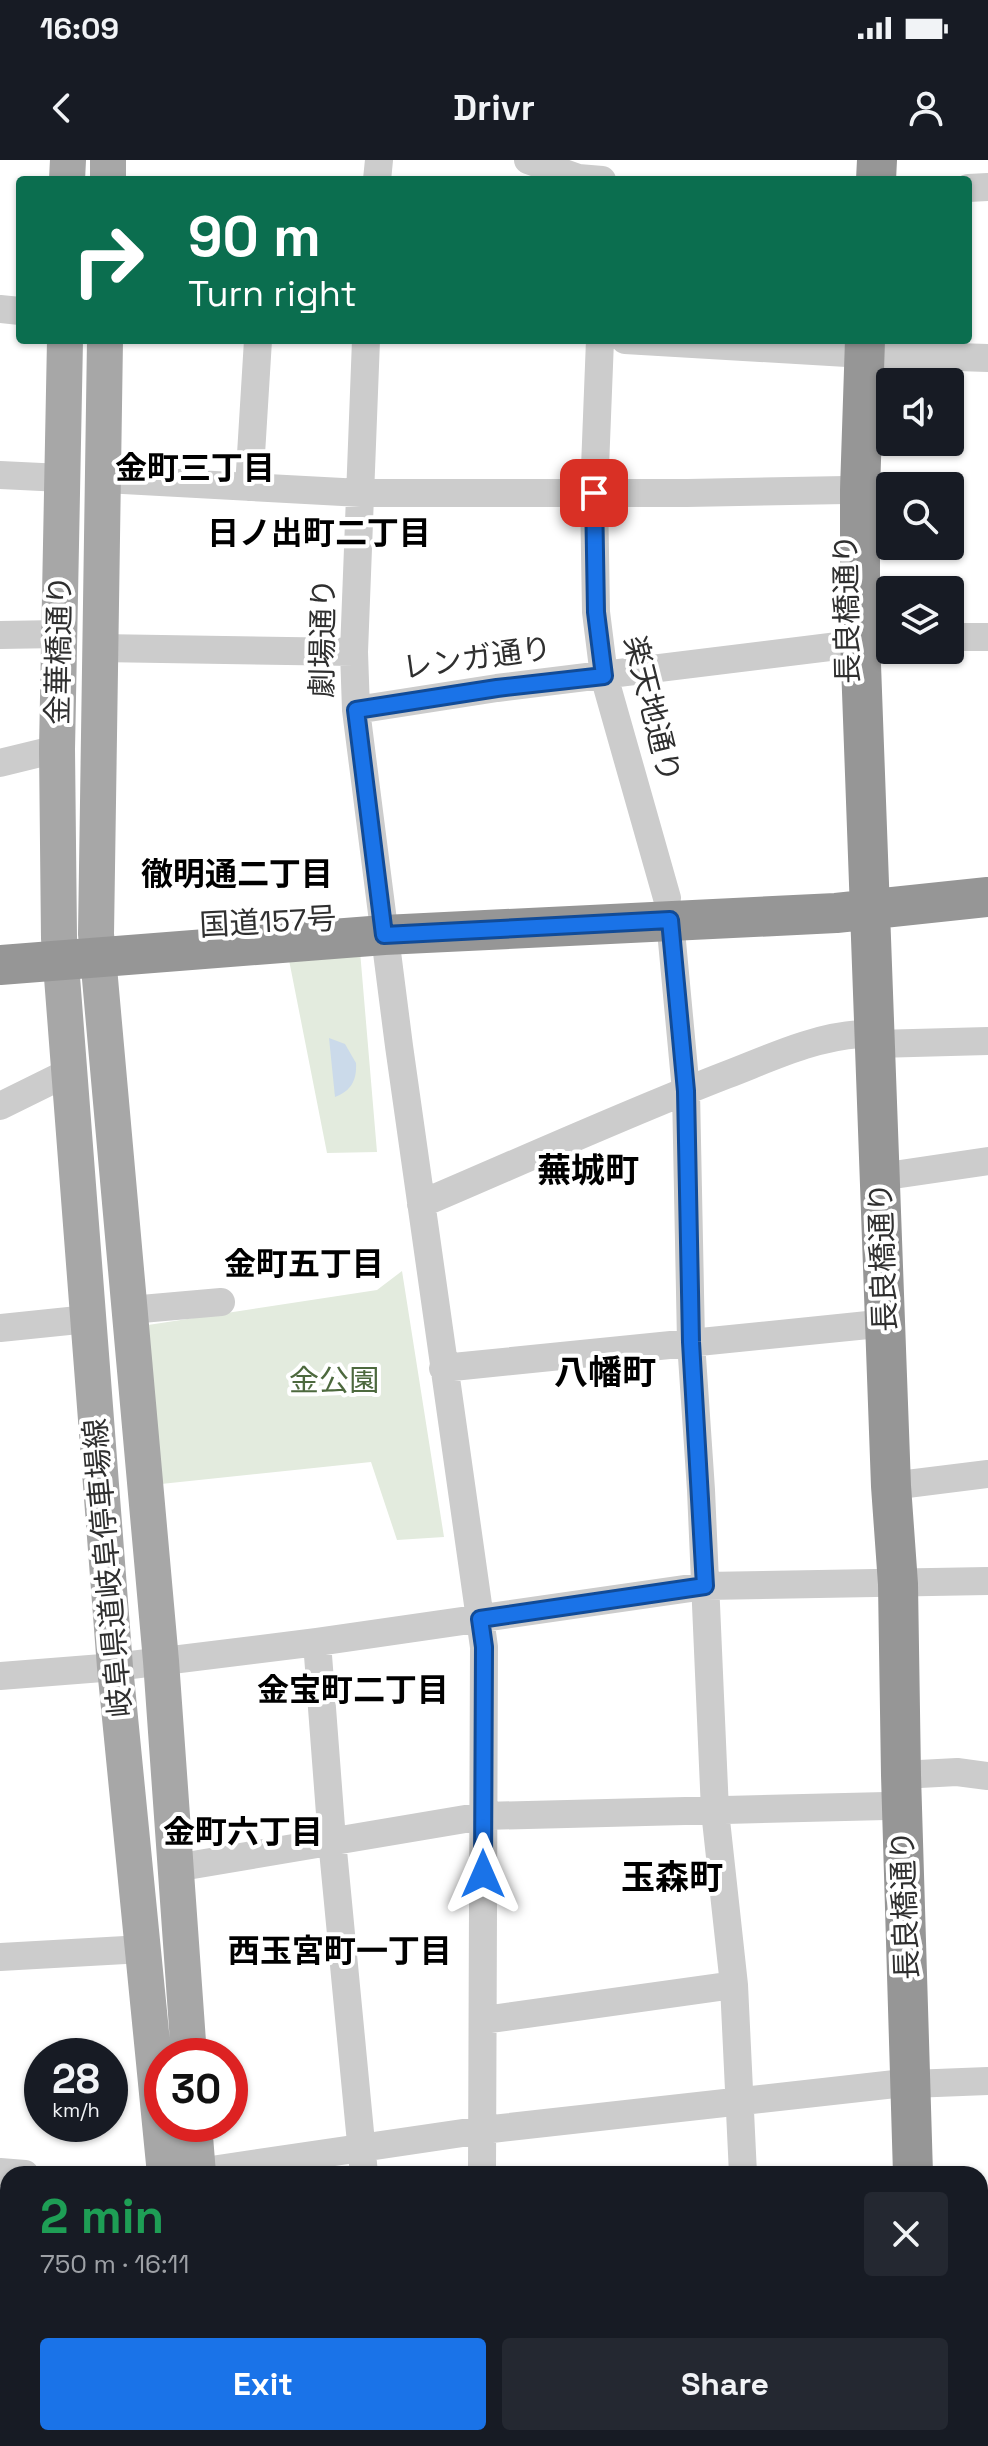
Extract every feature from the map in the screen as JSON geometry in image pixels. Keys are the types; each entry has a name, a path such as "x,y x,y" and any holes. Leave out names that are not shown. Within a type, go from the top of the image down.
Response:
{"highway":[{"name":"長良橋通り","path":"857,347 846,490 866,640"},
{"name":"長良橋通り","path":"857,347 866,640 862,899 868,1039 868,1325 888,1584 903,2084 912,2166"},
{"path":"862,899 988,877"},
{"path":"862,899 988,897"},
{"name":"国道157号","path":"0,942 78,947 862,899"},
{"name":"国道157号","path":"0,965 78,947"},
{"name":"長良橋通り","path":"868,1039 880,1177 891,1486 888,1584"},
{"name":"長良橋通り","path":"898,2166 903,2084"}],"main road":[{"name":"金華橋通り","path":"65,344 57,749 78,947"},
{"name":"金華橋通り","path":"78,947 99,648 105,479 105,344"},
{"name":"岐阜県道岐阜停車場線","path":"78,947 69,1072 115,1667 143,1949 186,2166"},
{"name":"岐阜県道岐阜停車場線","path":"78,947 130,1310 161,1661 188,2038"},
{"path":"188,2166 191,2142"}],"street":[{"path":"528,160 586,174"},
{"path":"249,487 258,344"},
{"name":"劇場通り","path":"366,344 354,652 356,710 443,1368 484,1647 482,2166"},
{"name":"楽天地通り","path":"600,344 594,493 596,612 604,676 669,909 686,1091 691,1342 715,1811 734,1985 743,2166"},
{"path":"758,344 857,347 988,358"},
{"path":"0,475 62,478"},
{"path":"105,479 361,493 846,490"},
{"path":"0,635 59,634"},
{"path":"964,637 988,637"},
{"name":"レンガ通り","path":"356,710 497,688 866,640"},
{"path":"99,648 354,652"},
{"path":"0,763 57,749"},
{"path":"421,1204 686,1091 791,1050 840,1035 868,1039 988,1041"},
{"path":"0,1106 69,1072"},
{"path":"880,1177 988,1161"},
{"path":"130,1310 221,1302"},
{"path":"0,1328 88,1319"},
{"path":"443,1368 868,1325"},
{"path":"891,1486 988,1474"},
{"path":"0,1676 115,1667 317,1642 705,1586 988,1581"},
{"path":"317,1642 332,1840 363,2160"},
{"path":"175,1868 483,1816 715,1811 893,1790 957,1772 988,1776"},
{"path":"0,1957 143,1949"},
{"path":"484,2020 734,1985"},
{"path":"282,2166 363,2160 483,2130 903,2084 988,2081"}],"green space":[{"path":"360,951 377,1152 327,1153 289,960"},
{"name":"金公園","path":"402,1271 444,1537 397,1540 371,1462 161,1484 148,1325 377,1290"}],"water":[{"path":"329,1038 345,1044 356,1063 352,1084 335,1097"}],"district":[{"name":"金町三丁目","path":"195,468"},
{"name":"日ノ出町二丁目","path":"319,533"},
{"name":"徹明通二丁目","path":"237,874"},
{"name":"蕪城町","path":"588,1170"},
{"name":"金町五丁目","path":"304,1264"},
{"name":"八幡町","path":"605,1372"},
{"name":"金宝町二丁目","path":"353,1690"},
{"name":"金町六丁目","path":"243,1832"},
{"name":"玉森町","path":"672,1877"},
{"name":"西玉宮町一丁目","path":"340,1951"}],"route":[{"path":"483,1874 484,1647 480,1619 705,1586 691,1342 686,1091 670,920 384,935 356,710 497,688 604,676 596,612 594,493"}]}
